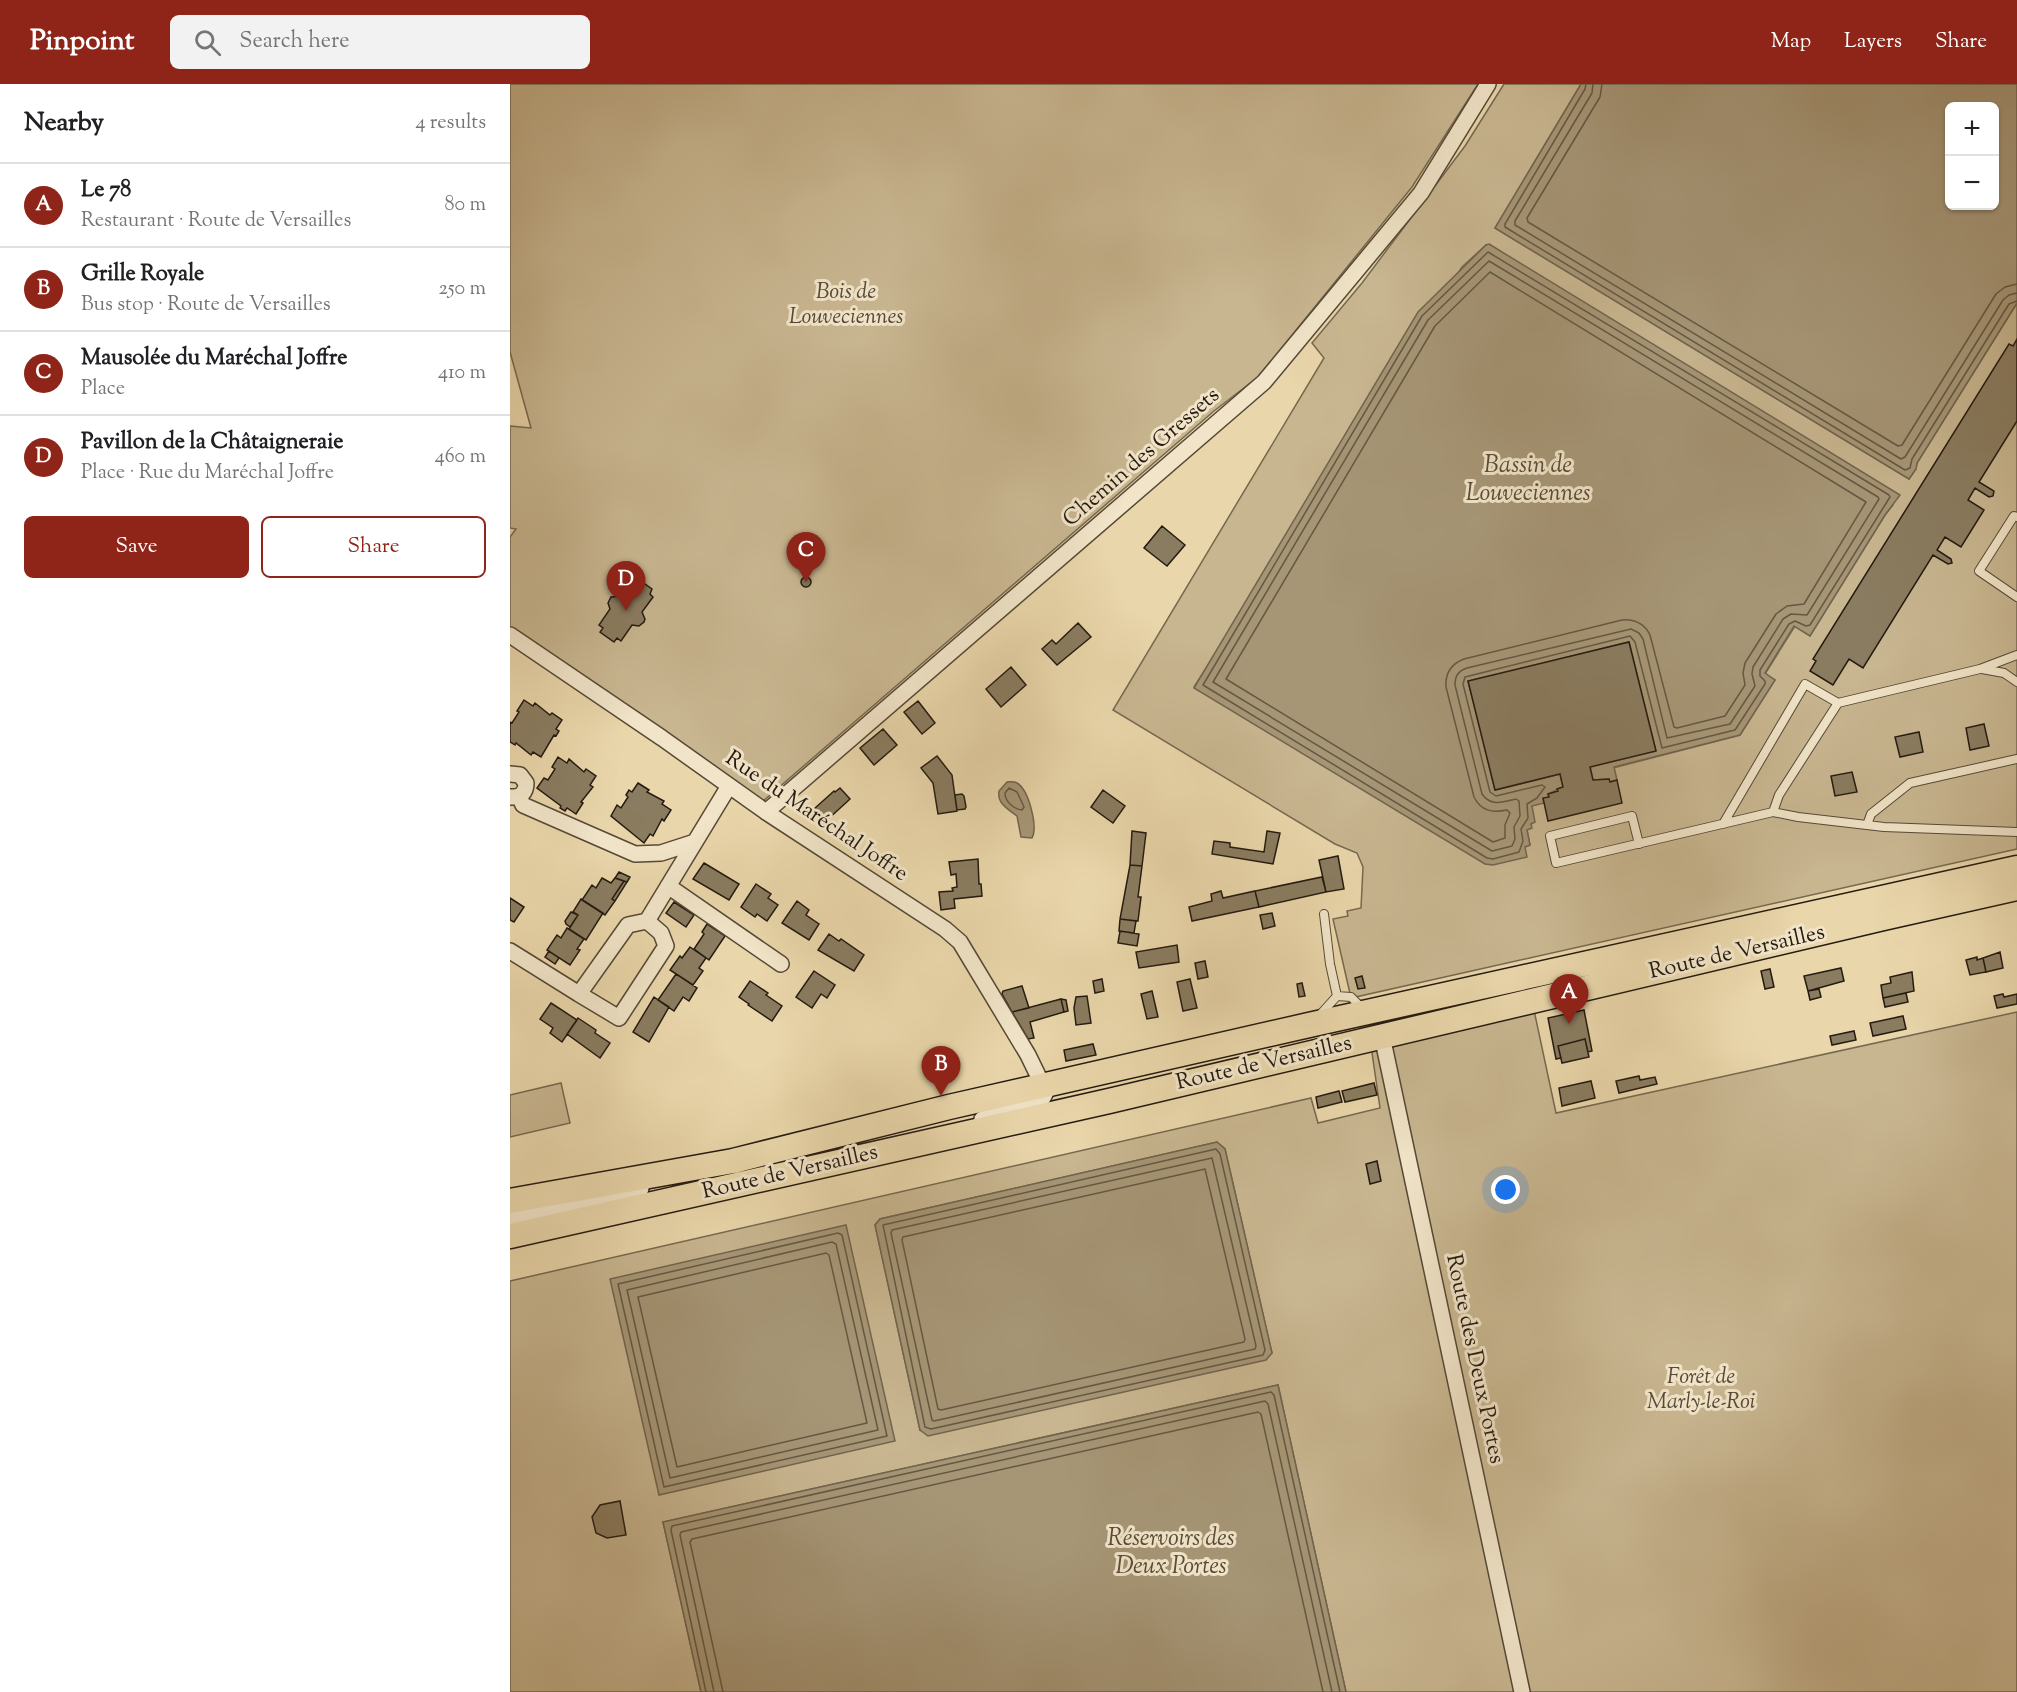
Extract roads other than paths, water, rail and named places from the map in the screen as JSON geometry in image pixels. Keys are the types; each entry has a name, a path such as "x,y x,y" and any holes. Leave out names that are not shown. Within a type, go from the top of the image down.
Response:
{"main road":[{"name":"Route de Versailles","path":"531,1203 733,1161 1309,1025 2017,868"},
{"name":"Route de Versailles","path":"510,1236 948,1137 2017,888"},
{"path":"510,1220 531,1203"}],"street":[{"name":"Chemin des Gressets","path":"766,812 1264,382 1420,193 1488,84"},
{"name":"Rue du Maréchal Joffre","path":"510,635 766,812 945,929 960,942 1028,1055 1043,1086"},
{"path":"510,774 515,773 524,778 526,789 514,796 523,806 635,854 661,853 695,842"},
{"path":"579,994 628,925 647,921 729,786"},
{"path":"668,886 781,964"},
{"path":"510,951 619,1018 666,946 661,933 647,921"},
{"path":"1353,1043 1366,1013"},
{"name":"Route des Deux Portes","path":"1382,1036 1522,1692"},
{"path":"948,1137 971,1123 1043,1098 1046,1092 1043,1086"}],"lane":[{"path":"2017,517 2014,516 1979,571 2017,597"},
{"path":"1723,824 1805,684 1838,703 1980,669 2017,655"},
{"path":"1980,669 2004,673 2017,682"},
{"path":"1773,812 1779,795 1838,703"},
{"path":"1867,825 1871,814 1910,783 2017,759"},
{"path":"1639,844 1632,816 1550,836 1556,863 1639,844 1773,812 1867,825 2017,831"},
{"path":"1324,914 1330,964 1337,996"},
{"path":"1337,996 1350,997 1360,1004 1366,1013"},
{"path":"1309,1025 1337,996"}],"water":[{"path":"1581,84 2017,84 2017,303 1909,479 1495,228"},
{"name":"Bassin de Louveciennes","path":"1489,244 1900,495 1885,515 1810,636 1794,626 1765,673 1775,680 1740,735 1614,767 1617,780 1610,782 1609,779 1593,780 1590,767 1656,751 1629,642 1468,681 1495,790 1560,774 1563,787 1548,794 1549,797 1543,799 1544,803 1532,806 1535,822 1531,824 1532,828 1527,830 1530,845 1525,847 1527,857 1493,865 1485,864 1194,688 1418,312"},
{"path":"1007,782 1017,783 1029,801 1034,826 1032,838 1021,837 1017,816 1004,806 1000,799 999,791"},
{"path":"1217,1142 1225,1149 1272,1353 1266,1360 928,1436 920,1430 875,1225 880,1219"},
{"path":"846,1225 895,1441 659,1495 610,1279"},
{"name":"Réservoirs des Deux Portes","path":"1278,1385 1346,1692 701,1692 663,1522"}],"place":[{"name":"Mausolée du Maréchal Joffre","path":"806,582"},
{"name":"Pavillon de la Châtaigneraie","path":"626,611"},
{"name":"Le 78","path":"1569,1024"},
{"name":"Grille Royale","path":"941,1096"}],"park label":[{"name":"Bois de Louveciennes","path":"846,306"},
{"name":"Forêt de Marly-le-Roi","path":"1701,1390"}]}
